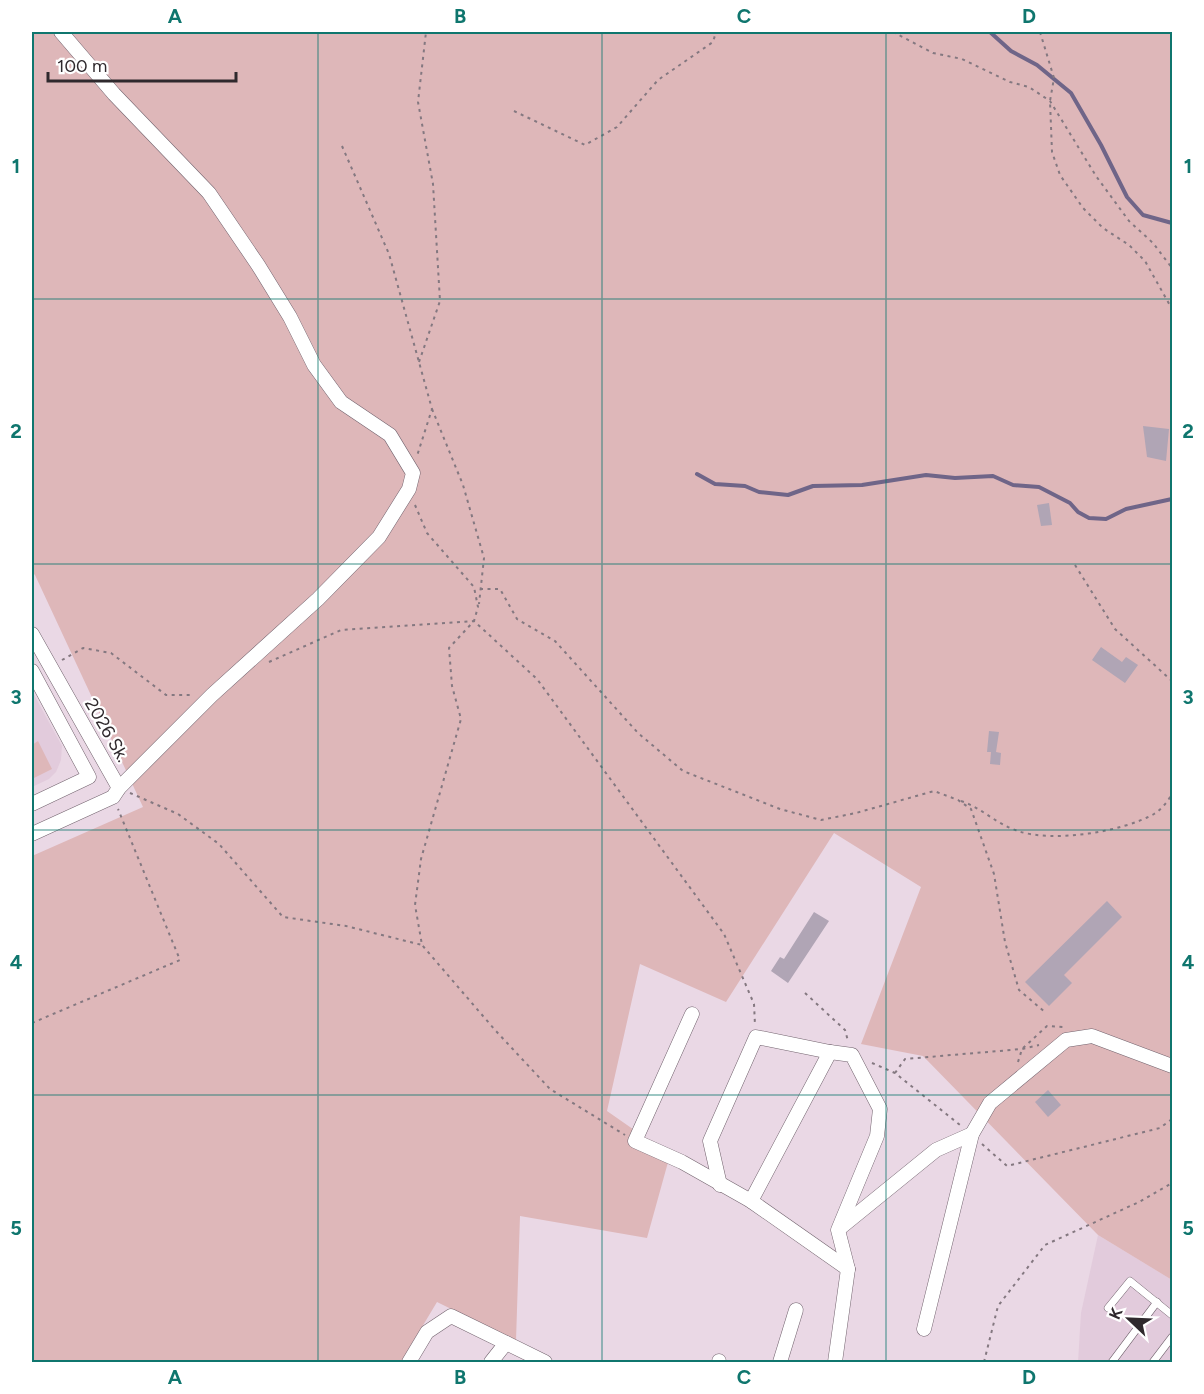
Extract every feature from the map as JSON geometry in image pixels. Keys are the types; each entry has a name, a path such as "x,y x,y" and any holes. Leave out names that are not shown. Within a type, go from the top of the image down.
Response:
{"street":[{"path":"32,834 116,792 212,695 318,599 379,537 409,489 413,473 390,435 341,402 314,366 274,291 209,193 114,93 61,32"},
{"name":"2026 Sk.","path":"32,634 116,792"},
{"name":"2026 Sk.","path":"32,671 89,777 32,804"},
{"path":"692,1014 635,1141 682,1162 751,1201 849,1269"},
{"path":"720,1185 710,1142 756,1036 852,1055 880,1109 877,1136 838,1230 849,1269 835,1362"},
{"path":"924,1329 972,1134 990,1103 1065,1040 1092,1036 1173,1066"},
{"path":"751,1201 830,1052"},
{"path":"838,1230 936,1150 972,1134"},
{"path":"780,1362 796,1310"},
{"path":"409,1362 427,1332 451,1316 545,1362"},
{"path":"491,1362 506,1343"}],"lane":[{"path":"1108,1308 1130,1281 1173,1315"},
{"path":"1112,1362 1157,1302"},
{"path":"1153,1362 1173,1337"}],"path":[{"path":"418,362 440,301 433,184 418,102 426,32"},
{"path":"514,111 585,145 617,127 658,80 713,42 716,32"},
{"path":"893,32 933,52 962,59 1010,82 1029,87 1050,101 1096,176 1123,212 1173,268"},
{"path":"1040,32 1054,78 1050,101 1052,152 1060,175 1083,208 1102,228 1129,245 1145,261 1173,309"},
{"path":"342,146 389,254 432,409 463,485 484,558 474,621 449,648 452,686 461,719 421,859 416,904 422,945 550,1089 635,1141"},
{"path":"413,473 432,409"},
{"path":"409,489 427,532 474,587 478,607"},
{"path":"1075,565 1115,629 1173,681"},
{"path":"480,589 500,589 517,619 555,641 638,733 683,771 780,809 821,820 856,813 934,791 970,804 997,823 1020,832 1048,836 1080,834 1121,827 1155,814 1173,794"},
{"path":"269,662 341,630 474,621 537,679 724,934 754,1004 756,1036"},
{"path":"50,666 83,648 111,653 166,695 212,695"},
{"path":"116,792 178,814 219,844 283,917 346,926 422,945"},
{"path":"32,1023 180,960 116,792"},
{"path":"958,800 971,809 994,874 1005,942 1019,990 1046,1013"},
{"path":"805,993 845,1030 852,1055 895,1073 972,1134 1007,1166 1160,1128 1173,1119"},
{"path":"895,1073 906,1059 1022,1049 1044,1044"},
{"path":"984,1362 998,1306 1045,1245 1139,1202 1173,1183"}],"shaded area":[{"path":"32,32 1172,32 1172,1280 1098,1235 923,1056 861,1044 921,887 834,833 726,1002 640,964 607,1111 670,1155 647,1238 520,1216 516,1341 437,1302 401,1362 32,1362 32,856 143,807 32,572"},
{"path":"32,691 62,746 61,760 56,772 49,779 32,787"},
{"path":"38,741 52,769 32,779 32,745"},
{"path":"1098,1235 1172,1280 1172,1362 1078,1362 1081,1313"}],"building":[{"path":"1143,426 1169,429 1166,461 1147,457"},
{"path":"1049,503 1052,525 1041,526 1037,505"},
{"path":"1101,647 1122,662 1126,657 1138,665 1125,683 1092,660"},
{"path":"989,731 999,732 996,752 1001,753 1000,765 990,764 991,752 987,752"},
{"path":"1107,901 1122,917 1064,975 1072,983 1049,1006 1025,982"},
{"path":"814,912 829,921 788,983 771,971 780,957 784,959"},
{"path":"1048,1090 1061,1105 1048,1117 1035,1102"}],"waterway":[{"path":"990,32 1011,51 1037,65 1071,93 1127,197 1143,215 1172,223"},
{"path":"697,474 715,484 745,486 759,492 788,495 813,486 862,485 926,475 955,478 993,476 1013,485 1039,487 1070,503 1078,512 1089,518 1106,519 1126,509 1172,499"}]}
